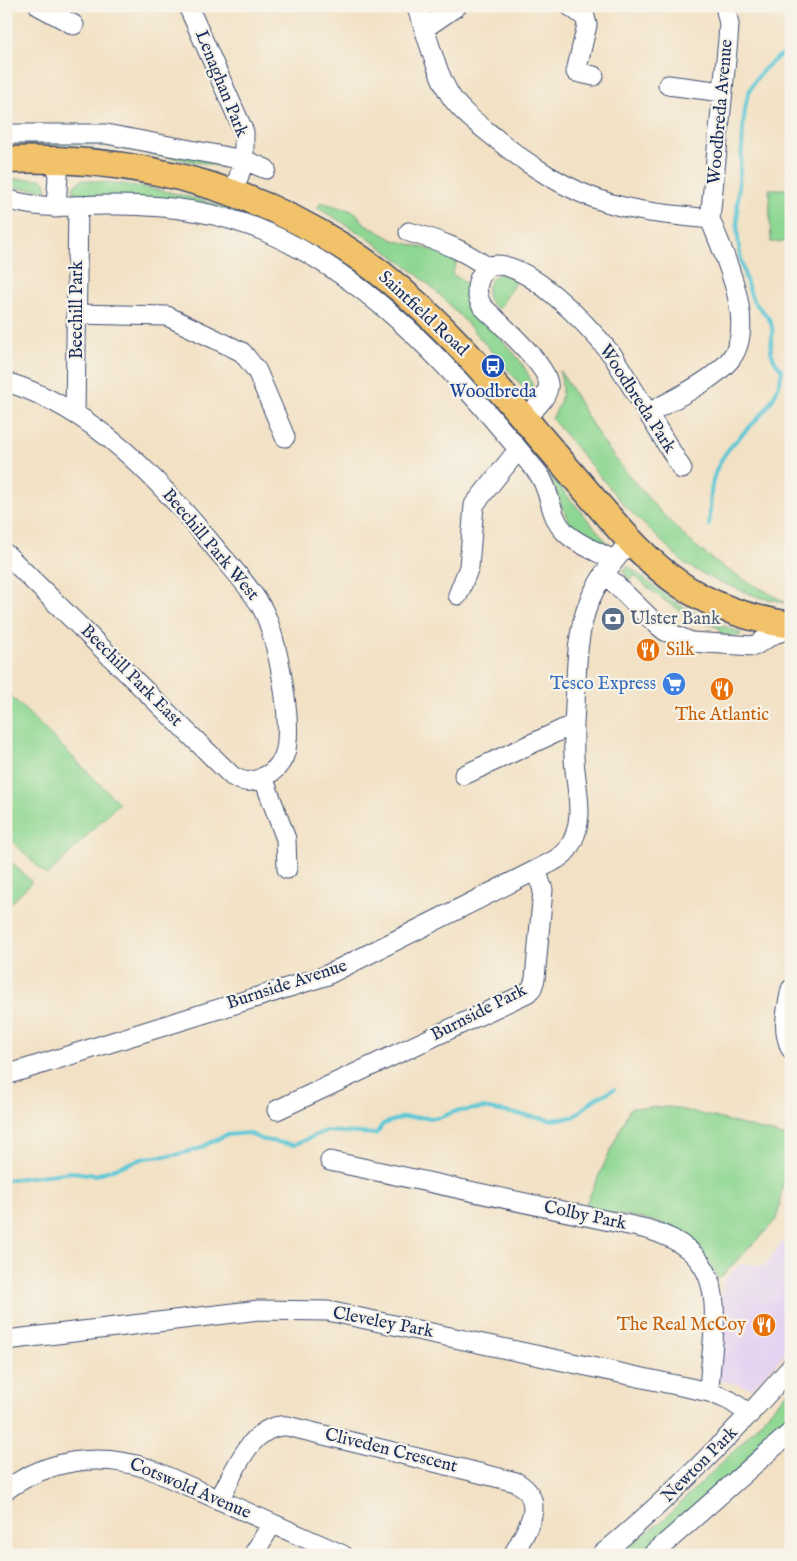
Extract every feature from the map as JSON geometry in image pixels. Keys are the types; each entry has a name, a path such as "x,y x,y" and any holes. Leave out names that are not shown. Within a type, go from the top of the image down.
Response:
{"highway":[{"name":"Saintfield Road","path":"6,160 59,159 130,166 193,179 234,192 326,236 390,282 459,345 524,418 616,558 652,563 682,586 725,608 756,619 791,627"}],"street":[{"path":"38,6 74,25"},
{"name":"Lenaghan Park","path":"188,6 240,122 246,142 244,160 234,192"},
{"path":"416,6 444,84 452,98 484,129 516,155 539,170 607,203 633,209 710,219 741,312 739,346 730,361 716,373 649,414"},
{"path":"425,28 457,6"},
{"path":"570,6 585,17 586,25 576,72 594,76"},
{"name":"Woodbreda Avenue","path":"710,219 729,24 725,6"},
{"path":"668,85 723,92"},
{"path":"6,134 106,134 244,160 266,169"},
{"path":"56,208 59,159"},
{"name":"Saintfield Road","path":"6,199 31,206 56,208 127,206 214,215 267,233 295,247 356,285 413,333 458,378 540,476 558,523 564,532 616,558 654,622 665,631 691,642 754,646 774,634 791,627"},
{"name":"Beechill Park","path":"75,413 78,207"},
{"path":"408,232 440,240 461,250 487,267 481,274 477,296 482,306 537,363 547,376 549,387 544,398 524,418"},
{"name":"Woodbreda Park","path":"487,267 502,264 523,272 551,293 601,341 649,414 682,469"},
{"path":"76,314 167,316 242,352 257,371 285,437"},
{"name":"Beechill Park West","path":"6,382 75,413 144,468 205,535 263,609 276,642 282,678 287,734 285,755 276,770 263,777"},
{"path":"458,595 469,567 474,505 518,450"},
{"name":"Beechill Park East","path":"6,554 232,776 244,782 263,777"},
{"path":"536,870 567,850 578,823 580,805 575,770 574,724 582,625 589,602 616,558"},
{"path":"743,646 756,619"},
{"path":"464,775 574,724"},
{"path":"263,777 286,839 287,869"},
{"name":"Burnside Avenue","path":"6,1075 325,976 536,870"},
{"name":"Burnside Park","path":"277,1110 532,988 535,979 543,890 536,870"},
{"path":"791,989 784,1022 785,1035 791,1049"},
{"name":"Colby Park","path":"330,1161 647,1229 676,1239 702,1265 710,1277 714,1292 715,1306 709,1392"},
{"name":"Cleveley Park","path":"6,1340 259,1310 328,1311 709,1392 729,1400 750,1414"},
{"name":"Newton Park","path":"601,1555 691,1476 750,1414 791,1367"},
{"name":"Cliveden Crescent","path":"219,1500 256,1437 271,1427 287,1426 516,1482 525,1487 534,1505 533,1513 513,1555"},
{"path":"652,1555 791,1432"},
{"name":"Cotswold Avenue","path":"6,1490 30,1474 63,1463 103,1459 137,1465 343,1555"},
{"path":"254,1555 272,1524"}],"shaded area":[{"path":"783,1241 791,1247 791,1348 752,1388 714,1379 723,1281 740,1264 764,1266"}],"green space":[{"path":"103,139 222,162 226,167 97,145 6,144 6,140"},
{"path":"6,179 41,179 45,182 47,190 6,187"},
{"path":"81,180 170,192 212,203 256,219 214,209 73,193 74,186"},
{"path":"769,189 791,189 791,241 771,242"},
{"path":"321,202 355,212 365,224 393,240 459,257 452,274 469,285 474,308 518,358 531,381 534,394 532,397 431,286 384,250 317,208"},
{"path":"498,274 518,278 499,309 490,302 487,292 490,282"},
{"path":"559,370 605,444 662,514 690,541 720,565 786,603 758,597 715,580 685,564 624,505 552,419 562,396"},
{"path":"548,473 606,541 609,545 607,547 582,536 572,528"},
{"path":"628,566 674,602 704,618 741,633 739,636 721,635 719,628 674,607 635,576 629,580 623,570"},
{"path":"6,691 119,803 47,876 6,835"},
{"path":"6,857 32,882 6,908"},
{"path":"670,1107 791,1138 791,1160 783,1183 777,1219 719,1279 691,1240 679,1231 644,1219 583,1210 630,1108"},
{"path":"791,1388 791,1425 644,1555 617,1555 662,1521 734,1451"}],"waterway":[{"path":"709,525 711,491 716,471 732,445 763,413 771,401 778,387 782,370 772,355 773,333 770,321 752,298 745,278 738,241 737,205 745,108 748,95 755,80 765,68 791,49"},
{"path":"6,1180 72,1172 96,1175 144,1158 175,1155 198,1149 226,1135 249,1133 260,1139 294,1145 325,1131 376,1134 383,1124 404,1117 439,1118 453,1112 483,1108 552,1120 573,1117 595,1099 614,1089"}],"place":[{"name":"Woodbreda","path":"493,366"},
{"name":"Ulster Bank","path":"613,619"},
{"name":"Silk","path":"648,650"},
{"name":"Tesco Express","path":"674,684"},
{"name":"The Atlantic","path":"722,689"},
{"name":"The Real McCoy","path":"764,1325"}]}
